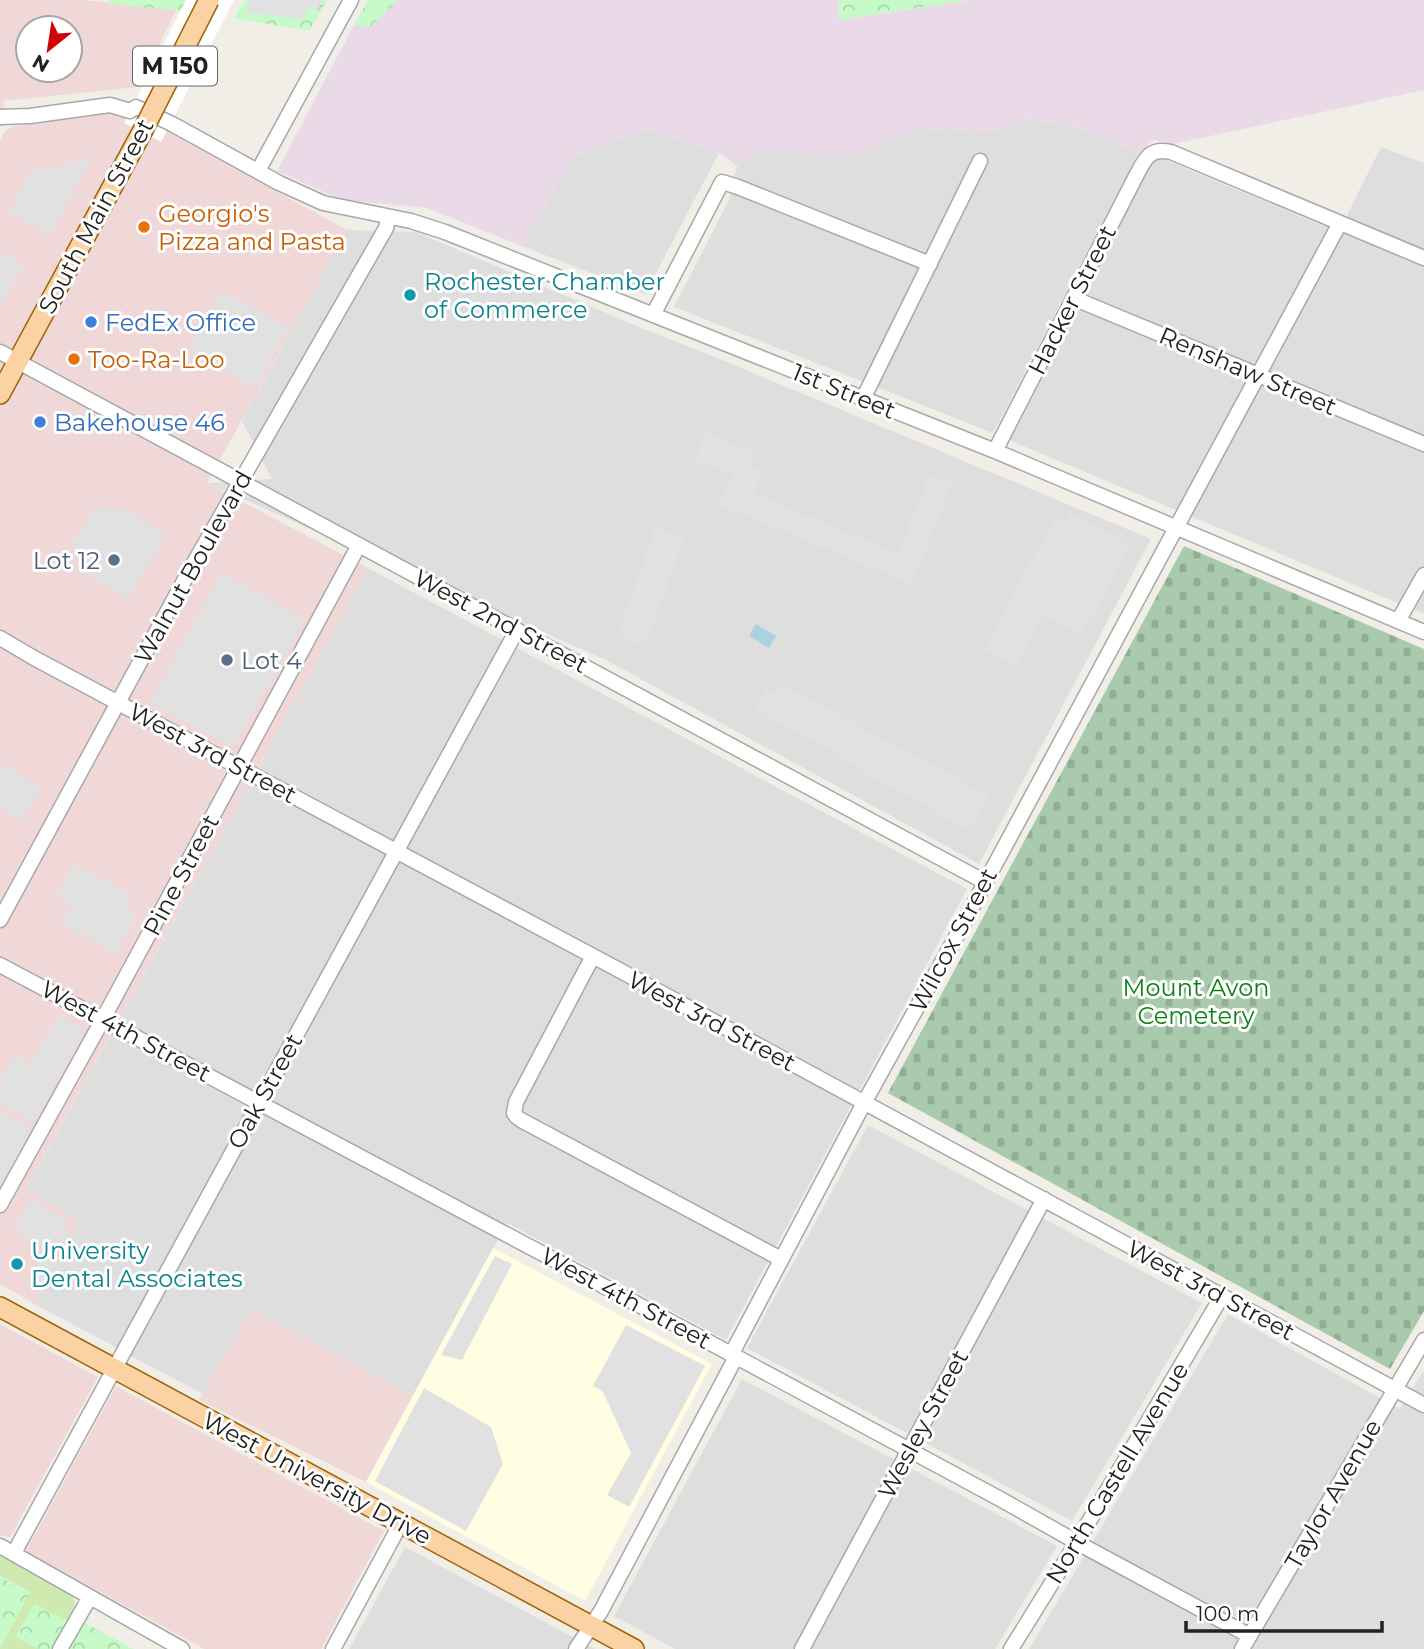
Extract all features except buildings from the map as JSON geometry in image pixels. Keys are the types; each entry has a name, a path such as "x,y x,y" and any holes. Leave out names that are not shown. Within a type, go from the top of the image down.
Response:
{"main road":[{"name":"South Main Street","path":"0,394 9,356 142,132 209,0"},
{"name":"West University Drive","path":"0,1307 634,1649"}],"street":[{"path":"258,171 351,0"},
{"name":"1st Street","path":"0,117 30,116 110,105 130,111 136,107 323,203 430,227 995,451 1424,632"},
{"name":"Hacker Street","path":"995,451 1145,158 1152,152 1160,149 1171,152 1340,223"},
{"path":"863,399 980,161"},
{"path":"653,315 722,182 930,264"},
{"name":"Walnut Boulevard","path":"0,920 117,702 240,481 374,250 389,217"},
{"path":"1340,223 1424,258"},
{"name":"Wilcox Street","path":"576,1649 601,1611 864,1103 1340,223"},
{"name":"Renshaw Street","path":"1073,298 1424,444"},
{"name":"West 2nd Street","path":"9,356 985,882"},
{"name":"Pine Street","path":"0,1205 359,545"},
{"path":"1398,621 1424,575"},
{"name":"Oak Street","path":"14,1553 517,630"},
{"name":"West 3rd Street","path":"0,638 1424,1405"},
{"path":"593,956 516,1102 514,1113 522,1120 781,1259"},
{"name":"West 4th Street","path":"0,965 1077,1542 1246,1643"},
{"name":"Wesley Street","path":"802,1649 1044,1199"},
{"name":"North Castell Avenue","path":"1011,1649 1222,1296"},
{"name":"Taylor Avenue","path":"1246,1643 1424,1339"},
{"path":"333,1649 401,1523"},
{"path":"0,1546 182,1649"},
{"path":"60,1649 90,1597"}],"shaded area":[{"path":"0,0 81,0 177,9 138,87 3,101 5,118 0,128"},
{"path":"248,0 323,0 317,11 308,6 304,19 246,13"},
{"path":"398,0 839,0 840,20 970,0 1424,0 1424,90 1173,144 1154,140 1139,152 1079,128 1027,119 995,132 919,129 846,158 764,150 737,166 719,153 647,129 573,157 522,246 427,208 341,200 277,171 354,25 370,27"},
{"path":"130,111 347,230 207,483 368,568 25,1190 80,1220 34,1304 0,1284 0,141 6,130 14,126"},
{"path":"1027,119 1079,128 1139,152 993,433 674,307 729,200 737,166 764,150 846,157 919,129 995,132"},
{"path":"647,129 719,153 645,294 522,246 573,157"},
{"path":"1381,147 1424,163 1424,614 1009,440 1077,312 1113,233 1152,162 1161,158 1323,226 1346,217"},
{"path":"92,157 50,235 9,213 29,173"},
{"path":"347,230 416,232 1151,539 979,864 606,660 207,483 272,479 242,421"},
{"path":"0,252 23,265 0,307"},
{"path":"221,291 288,327 256,387 189,352"},
{"path":"706,431 754,452 749,463 762,473 754,494 898,553 930,474 952,483 912,584 719,505 732,474 695,460"},
{"name":"Lot 12","path":"94,507 121,509 166,533 129,599 84,573 71,547"},
{"path":"1069,512 1130,545 1082,635 1044,614 1016,666 984,649 1055,517 1064,522"},
{"path":"655,528 685,537 644,647 617,636"},
{"path":"368,568 967,889 726,1340 507,1223 414,1396 250,1309 203,1394 34,1304 80,1220 25,1191"},
{"name":"Lot 4","path":"221,573 304,619 234,748 150,702"},
{"path":"781,684 988,795 969,830 753,708 765,688 775,693"},
{"path":"0,764 41,787 22,821 0,809"},
{"path":"73,864 131,895 124,907 137,916 116,953 62,925 73,904 57,894"},
{"path":"58,1016 85,1030 34,1122 0,1103 0,1082 14,1056 31,1065"},
{"path":"0,1112 33,1128 0,1191"},
{"path":"868,1125 1202,1303 1072,1521 747,1348"},
{"path":"30,1200 67,1220 63,1229 71,1233 39,1291 26,1284 46,1248 14,1230"},
{"path":"493,1248 712,1364 585,1601 366,1482"},
{"path":"495,1256 512,1264 462,1360 441,1355"},
{"path":"250,1309 414,1396 366,1482 199,1400"},
{"path":"1228,1314 1400,1409 1424,1370 1424,1649 1029,1649"},
{"path":"0,1324 98,1377 10,1537 0,1536"},
{"path":"626,1325 705,1366 629,1507 607,1495 631,1453 603,1392 593,1386"},
{"path":"742,1379 1057,1546 995,1649 675,1649 614,1616"},
{"path":"116,1386 384,1531 321,1649 204,1649 26,1551"},
{"path":"424,1388 491,1427 503,1464 466,1531 375,1481"},
{"path":"405,1547 595,1649 349,1649"}],"green space":[{"path":"108,0 205,0 198,12 110,4"},
{"path":"245,0 327,0 310,31 234,18"},
{"path":"368,0 398,0 370,27 354,25"},
{"path":"839,0 970,0 839,20"},
{"name":"Mount Avon Cemetery","path":"1184,546 1424,649 1424,1311 1390,1369 888,1093"},
{"path":"0,1555 69,1592 74,1600 75,1606 67,1620 34,1604 15,1637 38,1649 0,1649 30,1592 0,1576"},
{"path":"0,1577 134,1649 0,1649"}],"water":[{"path":"756,624 776,636 769,648 749,636"}],"pier":[{"path":"186,0 234,0 161,142 124,123"}],"place":[{"name":"Georgio's Pizza and Pasta","path":"144,227"},
{"name":"Rochester Chamber of Commerce","path":"410,295"},
{"name":"FedEx Office","path":"91,322"},
{"name":"Too-Ra-Loo","path":"74,359"},
{"name":"Bakehouse 46","path":"40,422"},
{"name":"Lot 12","path":"114,560"},
{"name":"Lot 4","path":"227,660"},
{"name":"University Dental Associates","path":"17,1264"}]}
